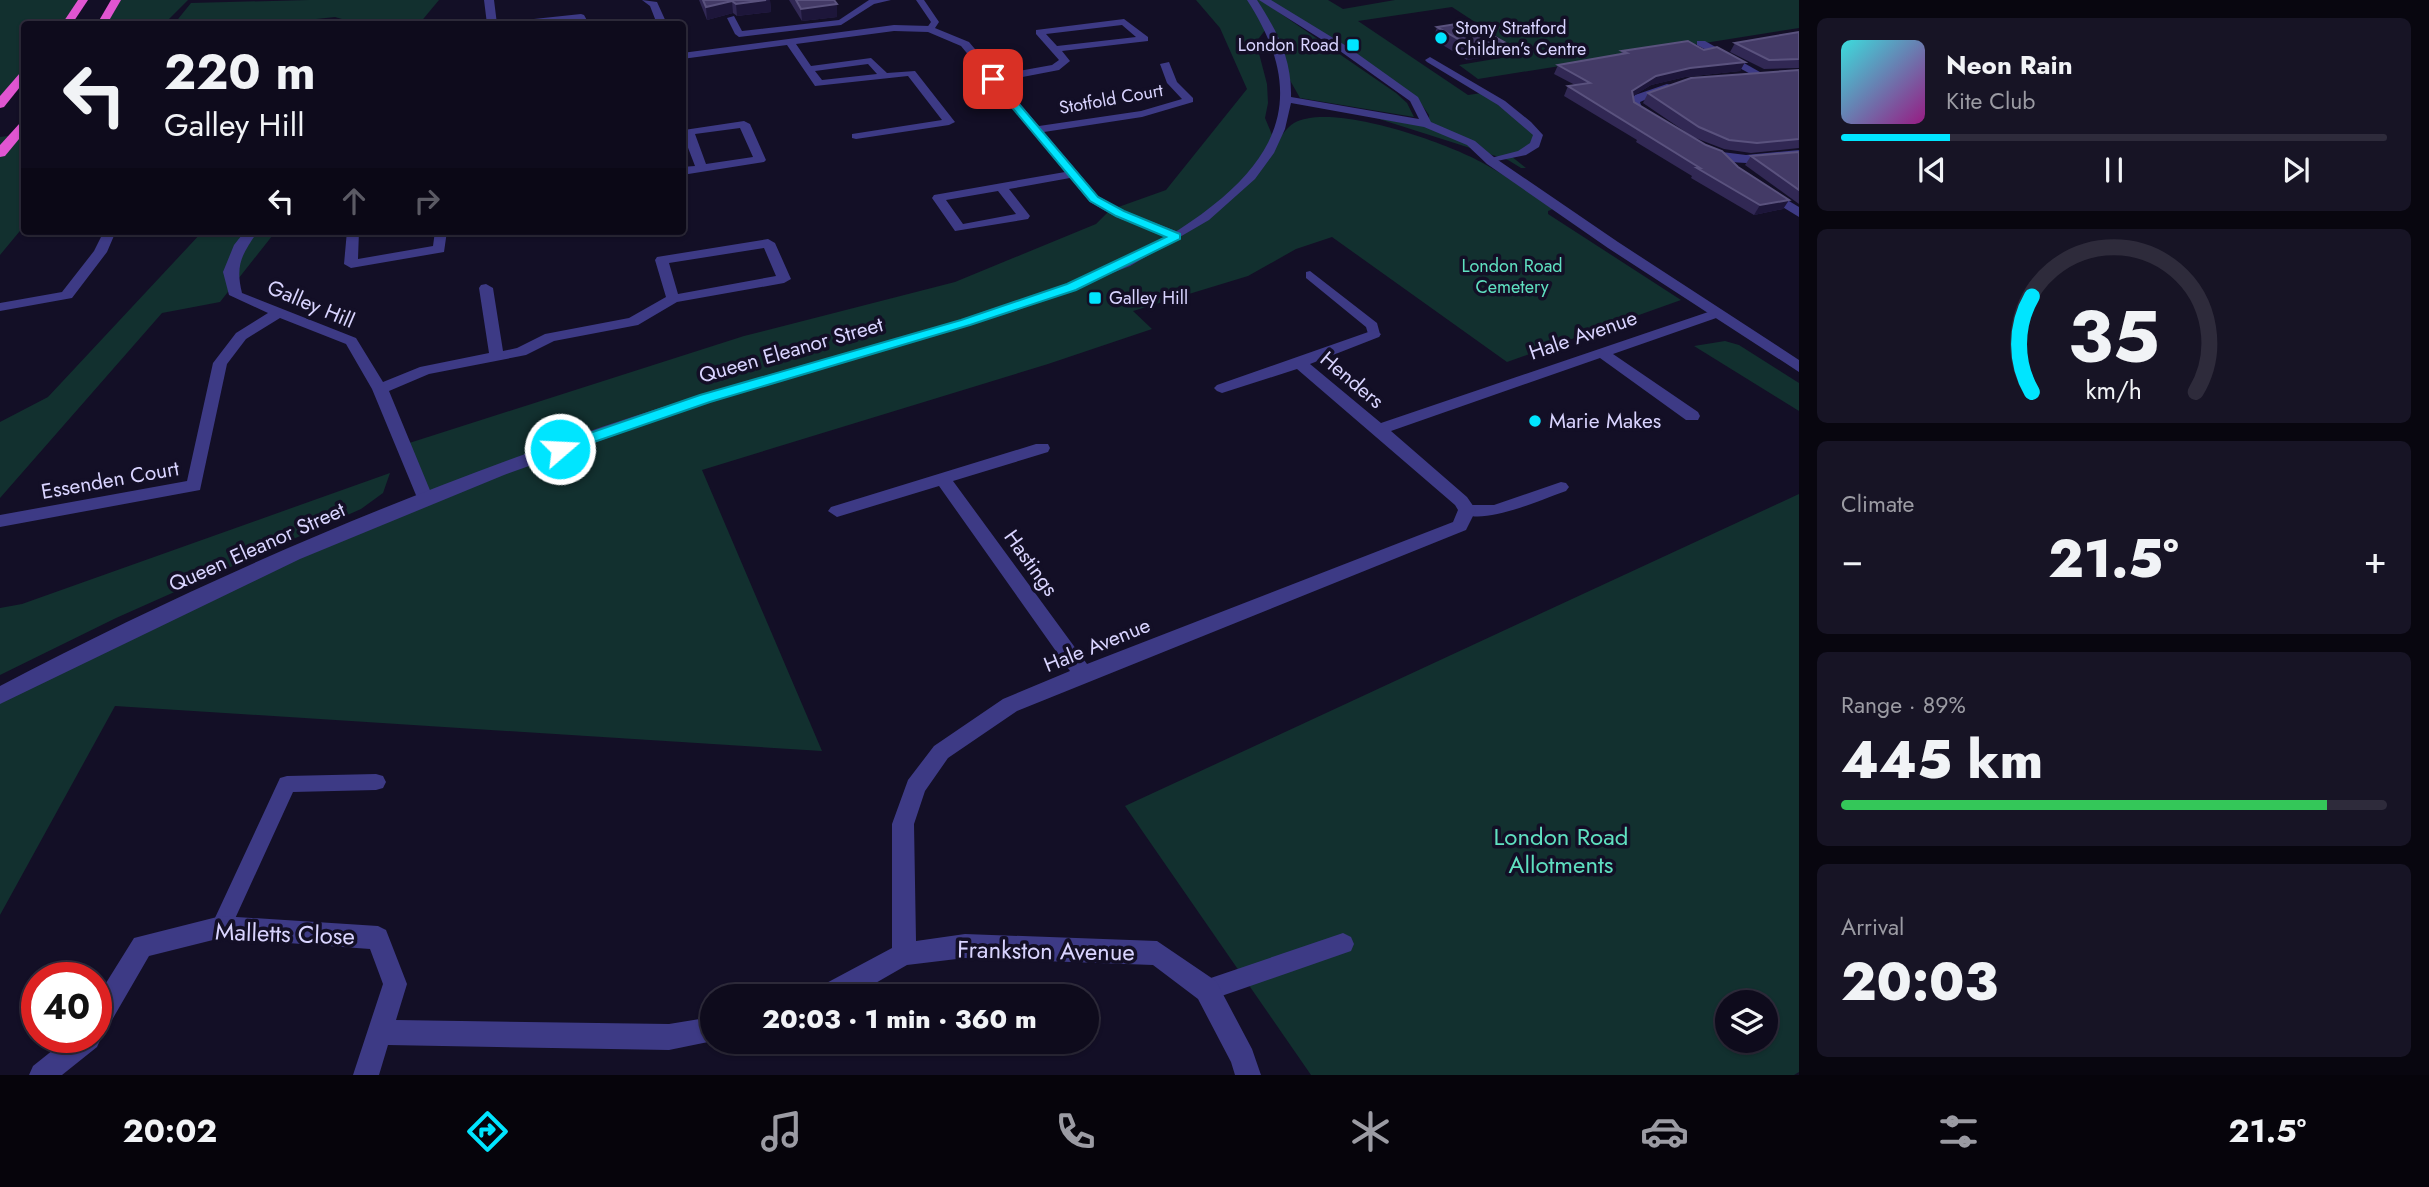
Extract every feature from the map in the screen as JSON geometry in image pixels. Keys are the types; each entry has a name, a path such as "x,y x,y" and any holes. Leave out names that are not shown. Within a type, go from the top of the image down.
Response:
{"highway":[{"path":"69,21 83,0"},
{"path":"104,21 116,0"},
{"path":"0,104 21,79"},
{"path":"0,153 21,129"}],"street":[{"path":"489,0 492,21"},
{"path":"647,0 654,4 661,21"},
{"path":"1258,2 1283,11 1324,36 1414,99 1427,124"},
{"name":"Queen Eleanor Street","path":"0,696 326,539 536,457 705,399 965,323 1071,287 1176,236 1202,221 1256,171 1276,143 1286,103 1287,75 1278,39 1258,2"},
{"path":"543,21 581,17 583,21"},
{"path":"993,79 1055,68 1065,61 1039,32 1124,22 1144,39 1056,49"},
{"path":"686,55 894,29 930,29 965,44 1094,199 1120,214 1176,236"},
{"path":"790,42 819,84 911,73 949,122 856,136"},
{"path":"1701,43 1768,75 1736,78"},
{"path":"808,69 871,61 883,75"},
{"name":"Stotfold Court","path":"1035,130 1142,114 1189,100 1172,83 1165,64"},
{"path":"1661,124 1638,110 1634,102 1639,97 1685,81"},
{"path":"1286,103 1427,124 1471,143 1491,161 1799,367"},
{"path":"1286,103 1401,128 1452,144 1491,161"},
{"path":"686,171 702,169 760,160 744,124 688,132 702,169"},
{"path":"1738,171 1718,155 1745,159 1799,154"},
{"path":"1001,187 1024,216 960,228 938,198 1072,174"},
{"path":"1757,184 1799,214"},
{"path":"0,307 67,295 100,252 108,235"},
{"name":"Galley Hill","path":"249,235 230,272 236,295 351,341 380,389 426,500"},
{"path":"353,235 351,264 439,249 441,235"},
{"path":"380,389 425,370 521,352 550,337 633,322 673,299 784,279 768,243 662,260 673,299"},
{"path":"486,288 497,357"},
{"name":"Essenden Court","path":"0,521 194,486 220,363 241,336 278,313"},
{"name":"Hale Avenue","path":"1379,429 1717,313"},
{"name":"Henders","path":"1222,388 1299,363 1374,334"},
{"path":"1602,353 1692,416"},
{"name":"Henders","path":"1299,363 1379,429"},
{"path":"1379,429 1461,501 1467,510"},
{"path":"837,511 1042,448"},
{"name":"Hastings","path":"943,479 1083,674"},
{"name":"Hale Avenue","path":"904,954 903,824 916,787 941,752 1010,705 1460,526 1467,510"},
{"name":"Malletts Close","path":"112,996 142,946 221,927 378,938 396,984 366,1075"},
{"name":"Frankston Avenue","path":"904,954 965,946 1157,953 1207,990 1248,1075"},
{"path":"850,984 904,954"},
{"path":"380,1032 669,1037 700,1031"},
{"path":"42,1075 69,1053"}],"lane":[{"path":"731,18 739,34 841,22 872,2 887,0"},
{"path":"920,0 935,22 930,29"},
{"path":"1430,60 1511,111 1529,124 1538,135 1535,145 1522,153 1491,161"},
{"path":"1310,275 1371,326 1374,334"},
{"path":"1467,510 1496,510 1561,487"},
{"path":"221,927 287,784 376,782"},
{"path":"1207,990 1343,944"}],"green space":[{"path":"0,0 83,0 69,21 21,21 21,79 0,104"},
{"path":"116,0 188,0 167,21 104,21"},
{"path":"439,0 422,21 349,21 335,17 298,21 176,21 191,3"},
{"name":"London Road Cemetery","path":"1196,0 1261,0 1396,93 1407,103 1414,117 1300,98 1287,75 1269,25 1256,42 1267,84 1268,103 1265,118 1275,142 1294,123 1311,118 1334,117 1388,127 1442,145 1481,162 1508,178 1553,209 1548,211 1548,214 1681,300 1507,362 1332,237 1296,249 1248,276 1133,311 1152,329 1048,364 702,470 822,751 115,706 0,915 0,696 426,500 403,445 744,336 955,282 1096,224 1110,210 1166,190 1247,89 1220,28"},
{"path":"1267,0 1328,0 1343,9 1395,0 1799,0 1799,28 1478,79 1459,65 1524,54 1452,7 1358,21 1468,95 1482,93 1538,135 1535,145 1511,156 1526,168 1521,168 1508,160 1376,118 1429,127 1429,115 1419,101"},
{"path":"21,129 21,230 0,255 0,137 16,135"},
{"path":"199,235 273,235 220,302 162,313 0,498 0,422 48,397"},
{"path":"1725,341 1739,345 1799,383 1799,411 1694,346"},
{"path":"390,473 383,493 361,509 116,618 0,675 0,608 22,604"},
{"name":"London Road Allotments","path":"1799,494 1799,1072 1794,1075 1311,1075 1125,806"}],"building":[{"path":"703,0 766,0 736,4 732,1 706,7"},
{"path":"796,0 834,0 837,4 801,9"},
{"path":"1469,22 1504,42 1472,47 1437,27"},
{"path":"1799,32 1799,59 1769,60 1735,43"},
{"path":"1688,41 1704,50 1717,47 1745,62 1690,68 1656,76 1632,91 1634,102 1706,145 1722,151 1738,167 1789,200 1760,205 1568,86 1590,83 1558,65 1627,53 1622,51"},
{"path":"1799,70 1799,139 1757,143 1729,140 1699,127 1648,93 1691,78"},
{"path":"1799,152 1799,190 1751,156"}],"place":[{"name":"Stony Stratford Children’s Centre","path":"1441,38"},
{"name":"London Road","path":"1353,45"},
{"name":"Galley Hill","path":"1095,298"},
{"name":"Marie Makes","path":"1535,421"}],"route":[{"path":"560,449 705,399 965,323 1071,287 1176,236 1120,214 1094,199 993,79"}]}
